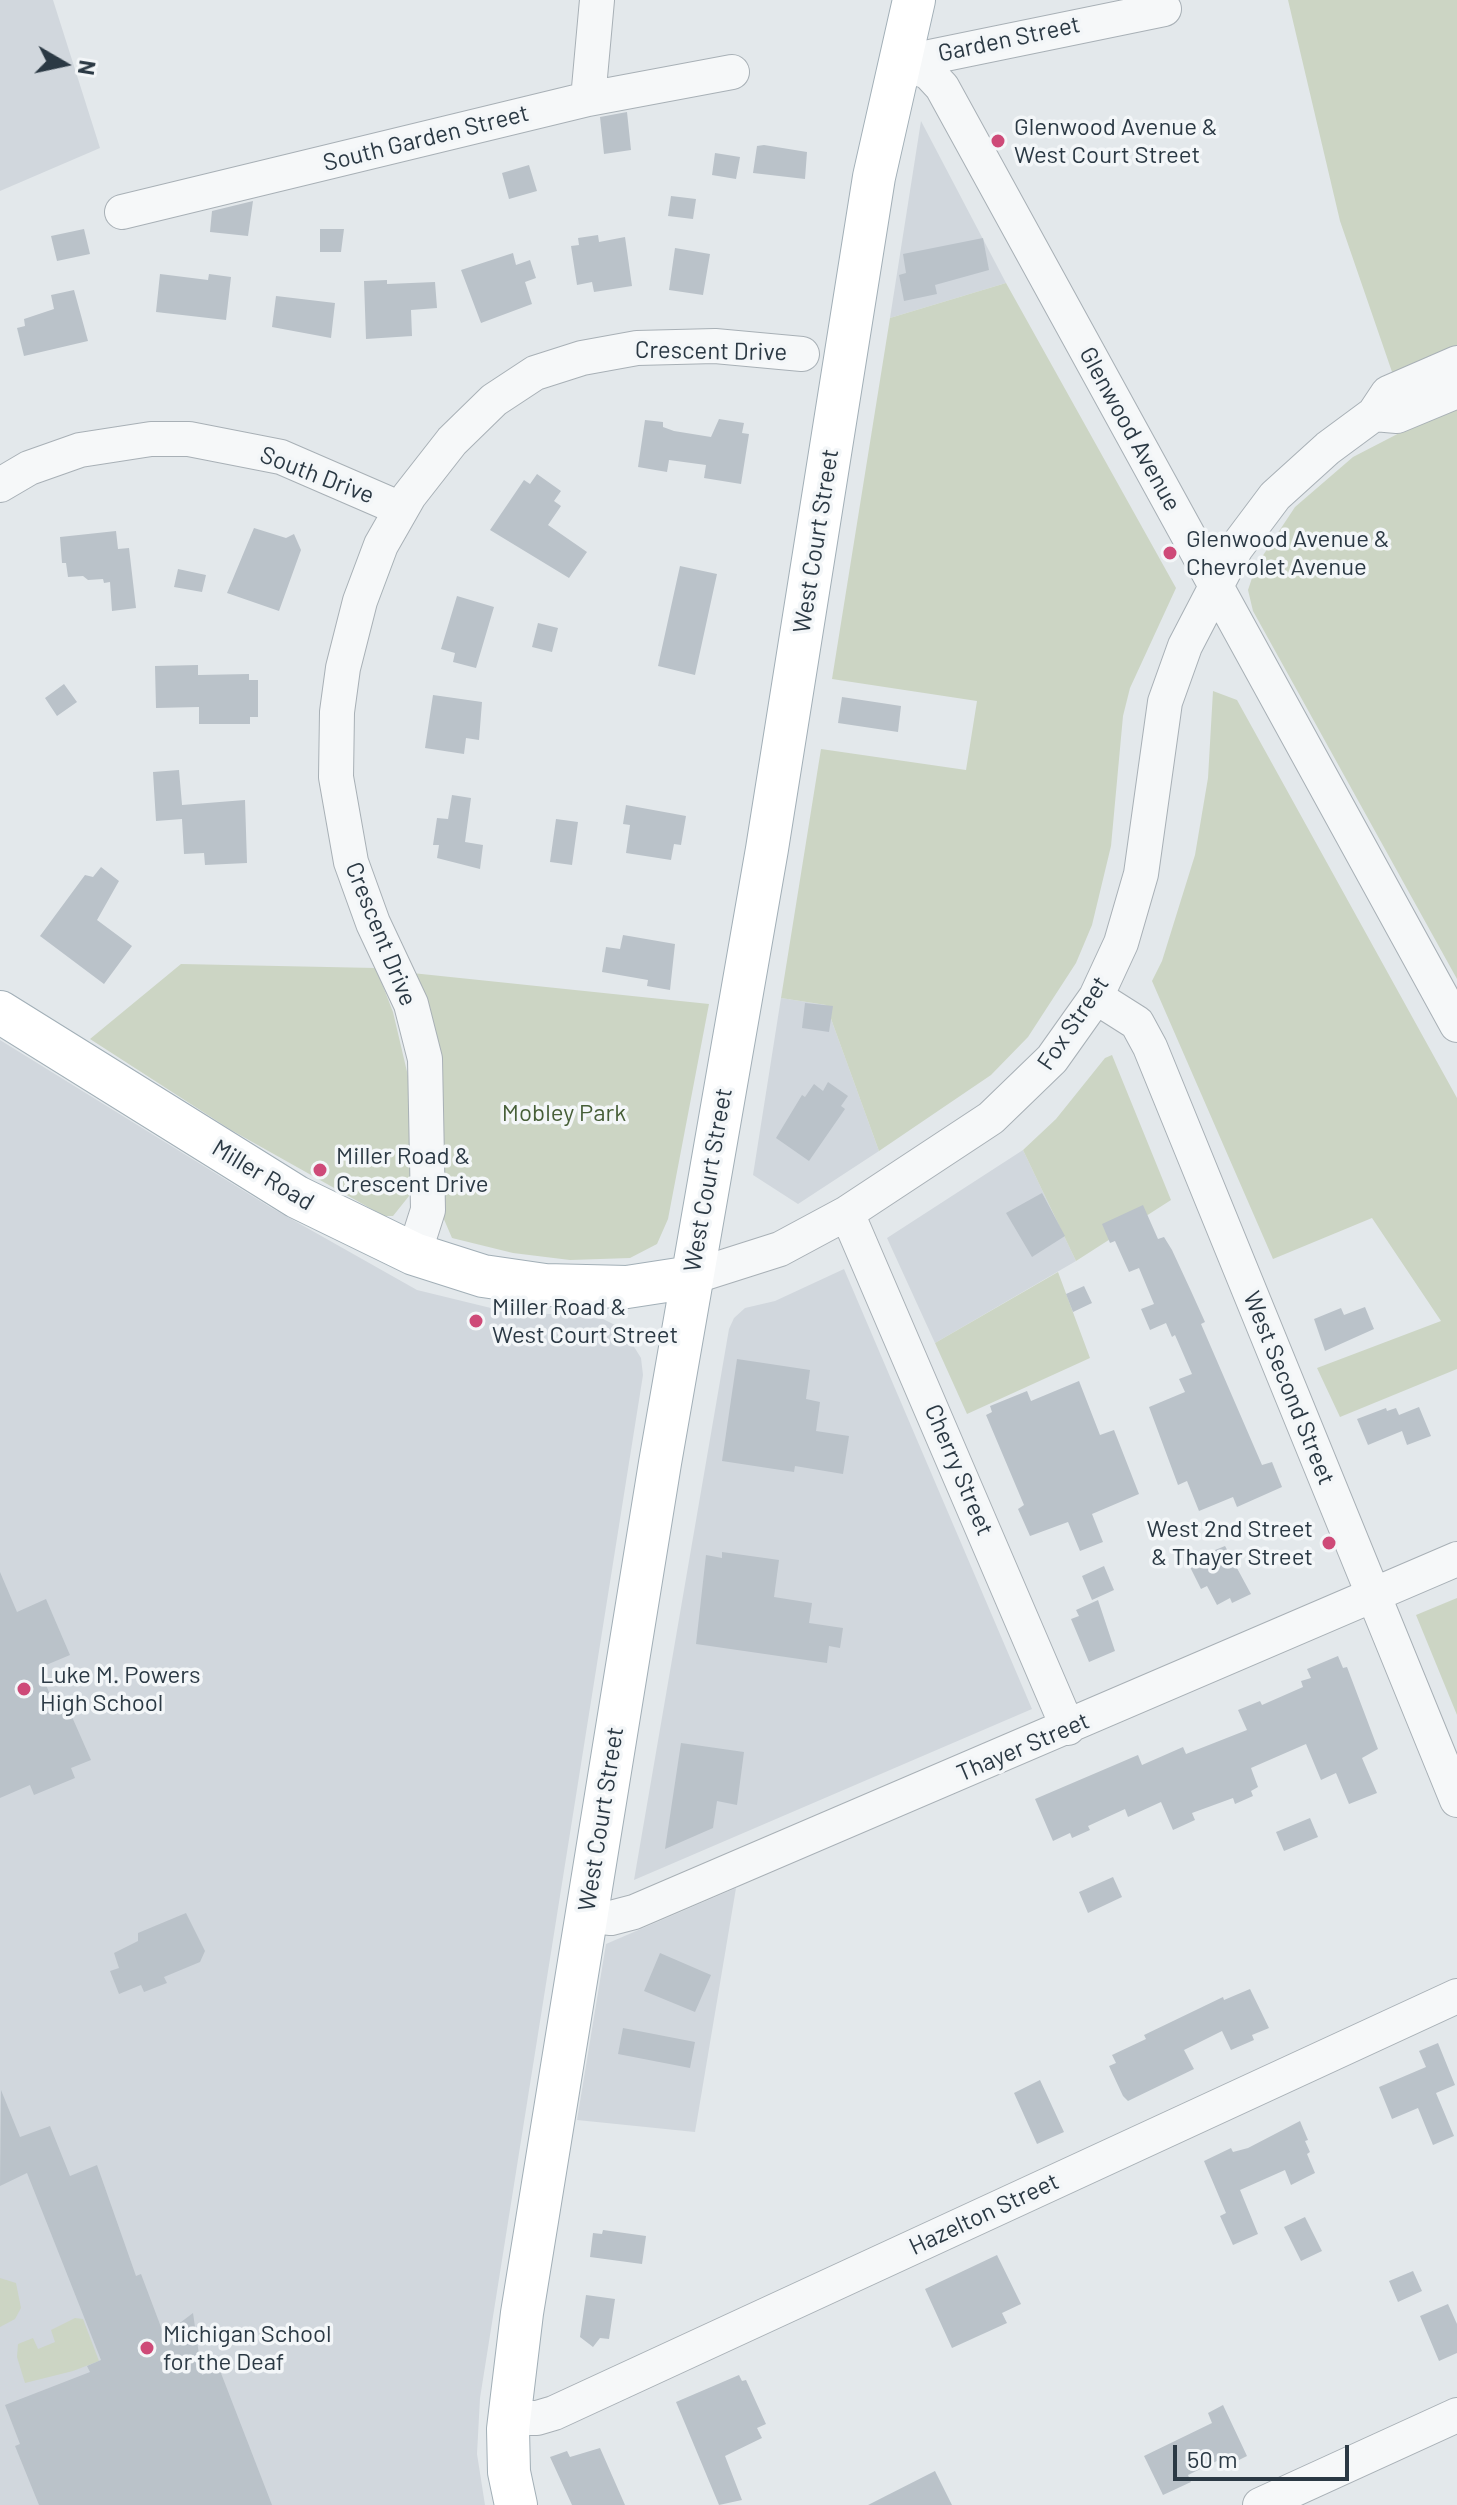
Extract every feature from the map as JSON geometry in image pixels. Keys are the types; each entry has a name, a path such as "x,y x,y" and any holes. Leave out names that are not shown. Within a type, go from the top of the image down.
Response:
{"main road":[{"name":"West Court Street","path":"516,2505 509,2472 508,2418 585,1915 767,849 876,165 914,0"},
{"name":"Miller Road","path":"0,1012 297,1197 414,1254 483,1276 545,1285 627,1287 692,1277"}],"street":[{"path":"588,99 597,0"},
{"name":"Garden Street","path":"901,63 1164,9"},
{"name":"Glenwood Avenue","path":"901,63 928,72 942,87 1457,1025"},
{"name":"South Garden Street","path":"122,212 588,99 732,72"},
{"name":"Crescent Drive","path":"414,1254 428,1210 425,1059 411,1004 373,923 351,862 341,822 335,753 339,693 360,601 381,545 401,509 459,433 494,400 535,373 582,358 637,348 729,347 802,354"},
{"name":"Fox Street","path":"692,1277 780,1249 847,1213 980,1125 1023,1091 1052,1059 1096,997 1121,943 1139,884 1165,702 1185,646 1246,532 1275,496 1319,455 1374,414 1383,398 1393,390 1457,363"},
{"path":"1374,414 1385,417 1403,414 1457,391"},
{"name":"South Drive","path":"0,485 29,468 80,450 151,439 189,439 281,457 401,509"},
{"name":"West Second Street","path":"1096,997 1137,1023 1147,1040 1457,1800"},
{"name":"Cherry Street","path":"847,1213 1068,1728"},
{"name":"Thayer Street","path":"585,1915 611,1918 634,1912 1457,1559"},
{"name":"Hazelton Street","path":"508,2418 537,2418 554,2413 1457,1996"},
{"path":"1260,2505 1457,2415"}],"shaded area":[{"path":"0,0 53,0 100,148 0,191"},
{"path":"921,121 1006,283 890,318"},
{"path":"781,998 826,1005 879,1151 798,1204 753,1175"},
{"path":"0,1040 270,1207 417,1290 495,1309 603,1319 623,1329 641,1358 643,1375 480,2398 477,2454 485,2505 0,2505"},
{"path":"1023,1150 1076,1261 935,1343 887,1238"},
{"path":"844,1269 1032,1709 634,1880 729,1329 734,1318 745,1308 775,1301"},
{"path":"736,1888 695,2132 577,2120 606,1944"}],"green space":[{"path":"1288,0 1457,0 1457,979 1253,611 1248,590 1256,566 1295,507 1353,457 1411,427 1340,221"},
{"path":"1006,283 1176,588 1130,688 1123,716 1111,846 1092,925 1076,963 1028,1037 991,1075 879,1151 826,1005 781,998 821,749 966,770 977,701 832,679 890,318"},
{"path":"1213,691 1237,700 1457,1098 1457,1369 1340,1417 1317,1368 1441,1321 1372,1218 1273,1259 1152,981 1162,961 1195,855 1208,778"},
{"path":"181,964 376,968 393,1012 408,1076 414,1133 409,1196 393,1216 384,1216 231,1130 90,1039"},
{"name":"Mobley Park","path":"412,973 709,1004 668,1219 657,1244 630,1258 570,1260 513,1253 452,1238 443,1217 439,1049 432,1017"},
{"path":"1112,1055 1171,1200 1076,1261 1023,1150 1056,1119 1105,1058"},
{"path":"1058,1272 1090,1358 967,1414 935,1343"},
{"path":"1457,1598 1457,1715 1416,1615"},
{"path":"0,2278 16,2283 21,2308 15,2319 0,2327"},
{"path":"75,2318 83,2319 99,2361 25,2383 17,2357 18,2344 33,2338 38,2349 55,2342 51,2330"}],"building":[{"path":"627,112 631,150 604,154 600,117"},
{"path":"757,146 807,152 805,179 753,173"},
{"path":"715,153 740,157 736,179 712,175"},
{"path":"529,165 537,191 509,199 502,173"},
{"path":"671,196 696,199 693,219 668,216"},
{"path":"253,201 248,236 210,232 212,211"},
{"path":"84,229 90,254 57,261 51,236"},
{"path":"320,229 344,229 341,252 320,252"},
{"path":"598,235 599,242 625,237 632,286 594,292 592,282 577,285 571,246 579,245 578,238"},
{"path":"983,238 989,270 935,285 937,294 904,301 899,275 906,273 903,254"},
{"path":"675,248 710,254 703,295 669,290"},
{"path":"513,253 516,265 530,260 536,278 525,282 532,304 481,323 461,270"},
{"path":"160,274 208,280 209,274 231,277 226,320 156,312"},
{"path":"387,280 387,284 435,282 437,308 411,310 412,336 366,339 364,281"},
{"path":"74,290 88,341 24,356 17,328 25,326 24,319 54,309 51,295"},
{"path":"276,296 335,303 331,338 272,327"},
{"path":"719,419 744,423 742,433 749,434 741,484 704,478 706,465 669,460 667,472 638,467 645,420 663,422 663,427 674,431 711,437"},
{"path":"537,474 561,491 554,501 561,506 548,525 587,552 569,578 490,530 524,480 530,484"},
{"path":"254,528 286,538 294,534 301,550 279,611 227,593"},
{"path":"116,531 118,549 129,548 136,608 112,611 110,582 88,580 83,576 68,577 66,563 62,563 60,537"},
{"path":"680,566 717,574 695,675 658,666"},
{"path":"178,569 206,575 202,592 174,587"},
{"path":"457,596 494,607 476,668 453,662 455,653 441,649"},
{"path":"538,623 558,628 552,652 532,647"},
{"path":"198,665 198,675 249,674 249,680 258,680 258,717 250,717 250,724 199,724 199,707 156,708 155,666"},
{"path":"64,684 77,702 57,716 45,698"},
{"path":"433,695 482,702 479,740 466,738 464,754 425,748"},
{"path":"842,697 901,706 898,732 838,723"},
{"path":"179,770 182,805 245,800 247,863 205,865 204,853 184,854 182,819 156,821 153,772"},
{"path":"452,795 471,798 465,842 483,845 480,869 437,858 439,845 433,845 437,818 448,819"},
{"path":"626,805 686,816 681,845 674,844 671,860 626,853 630,825 623,824"},
{"path":"556,819 578,822 572,865 550,862"},
{"path":"101,867 119,881 97,920 132,946 104,984 40,936 85,875 93,877"},
{"path":"623,935 675,944 670,990 647,986 648,980 602,972 606,947 620,949"},
{"path":"805,1003 833,1006 829,1032 802,1028"},
{"path":"828,1082 848,1096 841,1106 845,1109 809,1161 776,1138 802,1095 805,1097 814,1084 823,1091"},
{"path":"1042,1193 1065,1236 1032,1257 1006,1213"},
{"path":"1143,1205 1158,1239 1164,1237 1191,1291 1205,1322 1201,1324 1262,1465 1272,1462 1282,1487 1237,1507 1233,1497 1199,1511 1187,1481 1178,1485 1149,1407 1185,1392 1179,1379 1192,1374 1175,1335 1172,1337 1166,1323 1150,1330 1141,1309 1154,1304 1139,1268 1129,1272 1115,1241 1110,1243 1102,1224"},
{"path":"1084,1286 1092,1303 1073,1312 1066,1294"},
{"path":"1365,1307 1374,1329 1325,1351 1314,1319 1341,1308 1344,1315"},
{"path":"737,1359 810,1370 806,1399 820,1402 816,1431 849,1436 843,1474 795,1466 794,1472 722,1461"},
{"path":"1079,1381 1100,1435 1114,1430 1139,1494 1092,1514 1103,1542 1080,1551 1068,1522 1030,1536 1018,1509 1024,1505 986,1415 992,1412 990,1406 1027,1391 1031,1401"},
{"path":"1419,1407 1431,1436 1407,1445 1402,1431 1368,1445 1357,1419 1386,1408 1387,1411 1396,1408 1399,1415"},
{"path":"1225,1546 1251,1594 1232,1603 1230,1598 1217,1605 1207,1586 1201,1589 1190,1567 1198,1557"},
{"path":"722,1552 779,1560 774,1597 812,1603 809,1623 843,1628 840,1648 829,1646 827,1663 696,1644 706,1555 722,1558"},
{"path":"1104,1566 1114,1590 1092,1600 1082,1576"},
{"name":"Luke M. Powers High School","path":"0,1572 17,1612 46,1599 70,1655 39,1668 58,1714 69,1710 91,1760 71,1768 75,1778 34,1795 30,1785 0,1798"},
{"path":"1098,1600 1115,1651 1089,1662 1071,1619 1079,1616 1076,1610"},
{"path":"1338,1656 1343,1668 1347,1667 1378,1749 1362,1758 1377,1793 1349,1804 1336,1773 1321,1780 1306,1744 1251,1768 1258,1787 1251,1791 1253,1796 1235,1804 1233,1798 1192,1813 1195,1820 1173,1830 1161,1802 1128,1817 1125,1809 1088,1826 1090,1830 1072,1838 1070,1833 1053,1841 1035,1799 1138,1755 1142,1765 1183,1747 1186,1754 1247,1730 1238,1710 1260,1701 1262,1705 1303,1687 1301,1681 1311,1678 1307,1669"},
{"path":"681,1743 744,1752 737,1805 717,1801 713,1828 665,1849"},
{"path":"1310,1818 1318,1837 1284,1851 1276,1832"},
{"path":"1113,1877 1122,1897 1088,1913 1079,1892"},
{"path":"186,1913 205,1951 200,1962 164,1977 167,1983 144,1992 141,1985 119,1994 110,1971 119,1968 114,1953 138,1941 138,1933"},
{"path":"660,1953 711,1975 695,2012 644,1991"},
{"path":"1250,1989 1269,2028 1252,2035 1254,2040 1231,2050 1222,2031 1184,2050 1194,2069 1128,2101 1123,2096 1109,2066 1116,2063 1112,2055 1146,2039 1144,2035 1223,1997 1224,2000"},
{"path":"623,2028 695,2042 690,2068 618,2054"},
{"path":"1438,2043 1455,2085 1436,2093 1454,2136 1433,2145 1418,2108 1392,2119 1379,2087 1426,2067 1419,2051"},
{"path":"1040,2080 1064,2132 1037,2144 1014,2093"},
{"name":"Michigan School for the Deaf","path":"1,2090 20,2137 50,2126 70,2176 97,2165 136,2276 141,2274 164,2335 193,2313 202,2375 219,2368 272,2505 39,2505 15,2446 20,2444 5,2405 90,2372 87,2366 101,2360 27,2173 0,2186"},
{"path":"1300,2121 1308,2140 1305,2141 1310,2152 1307,2154 1315,2173 1291,2185 1285,2170 1240,2190 1258,2234 1233,2245 1220,2216 1226,2213 1204,2161 1231,2148 1233,2152 1248,2148"},
{"path":"1305,2217 1322,2251 1301,2261 1284,2227"},
{"path":"603,2230 646,2236 642,2264 590,2257 593,2233 602,2234"},
{"path":"997,2255 1021,2304 1002,2313 1007,2323 952,2348 925,2289"},
{"path":"1413,2271 1422,2291 1398,2302 1389,2281"},
{"path":"586,2295 615,2299 609,2339 600,2338 593,2347 580,2337"},
{"path":"1448,2304 1457,2324 1457,2353 1439,2361 1420,2316"},
{"path":"739,2375 742,2381 746,2380 766,2424 757,2428 762,2438 725,2456 742,2500 719,2505 676,2402"},
{"path":"1223,2405 1247,2456 1225,2467 1221,2459 1188,2475 1191,2482 1163,2495 1144,2456 1212,2423 1208,2413"},
{"path":"600,2448 625,2505 572,2505 550,2457 567,2451 570,2457"},
{"path":"935,2471 952,2505 868,2505"}],"place":[{"name":"Glenwood Avenue & West Court Street","path":"998,141"},
{"name":"Glenwood Avenue & Chevrolet Avenue","path":"1170,553"},
{"name":"Miller Road & Crescent Drive","path":"320,1170"},
{"name":"Miller Road & West Court Street","path":"476,1321"},
{"name":"West 2nd Street & Thayer Street","path":"1329,1543"},
{"name":"Luke M. Powers High School","path":"24,1689"},
{"name":"Michigan School for the Deaf","path":"147,2348"}]}
